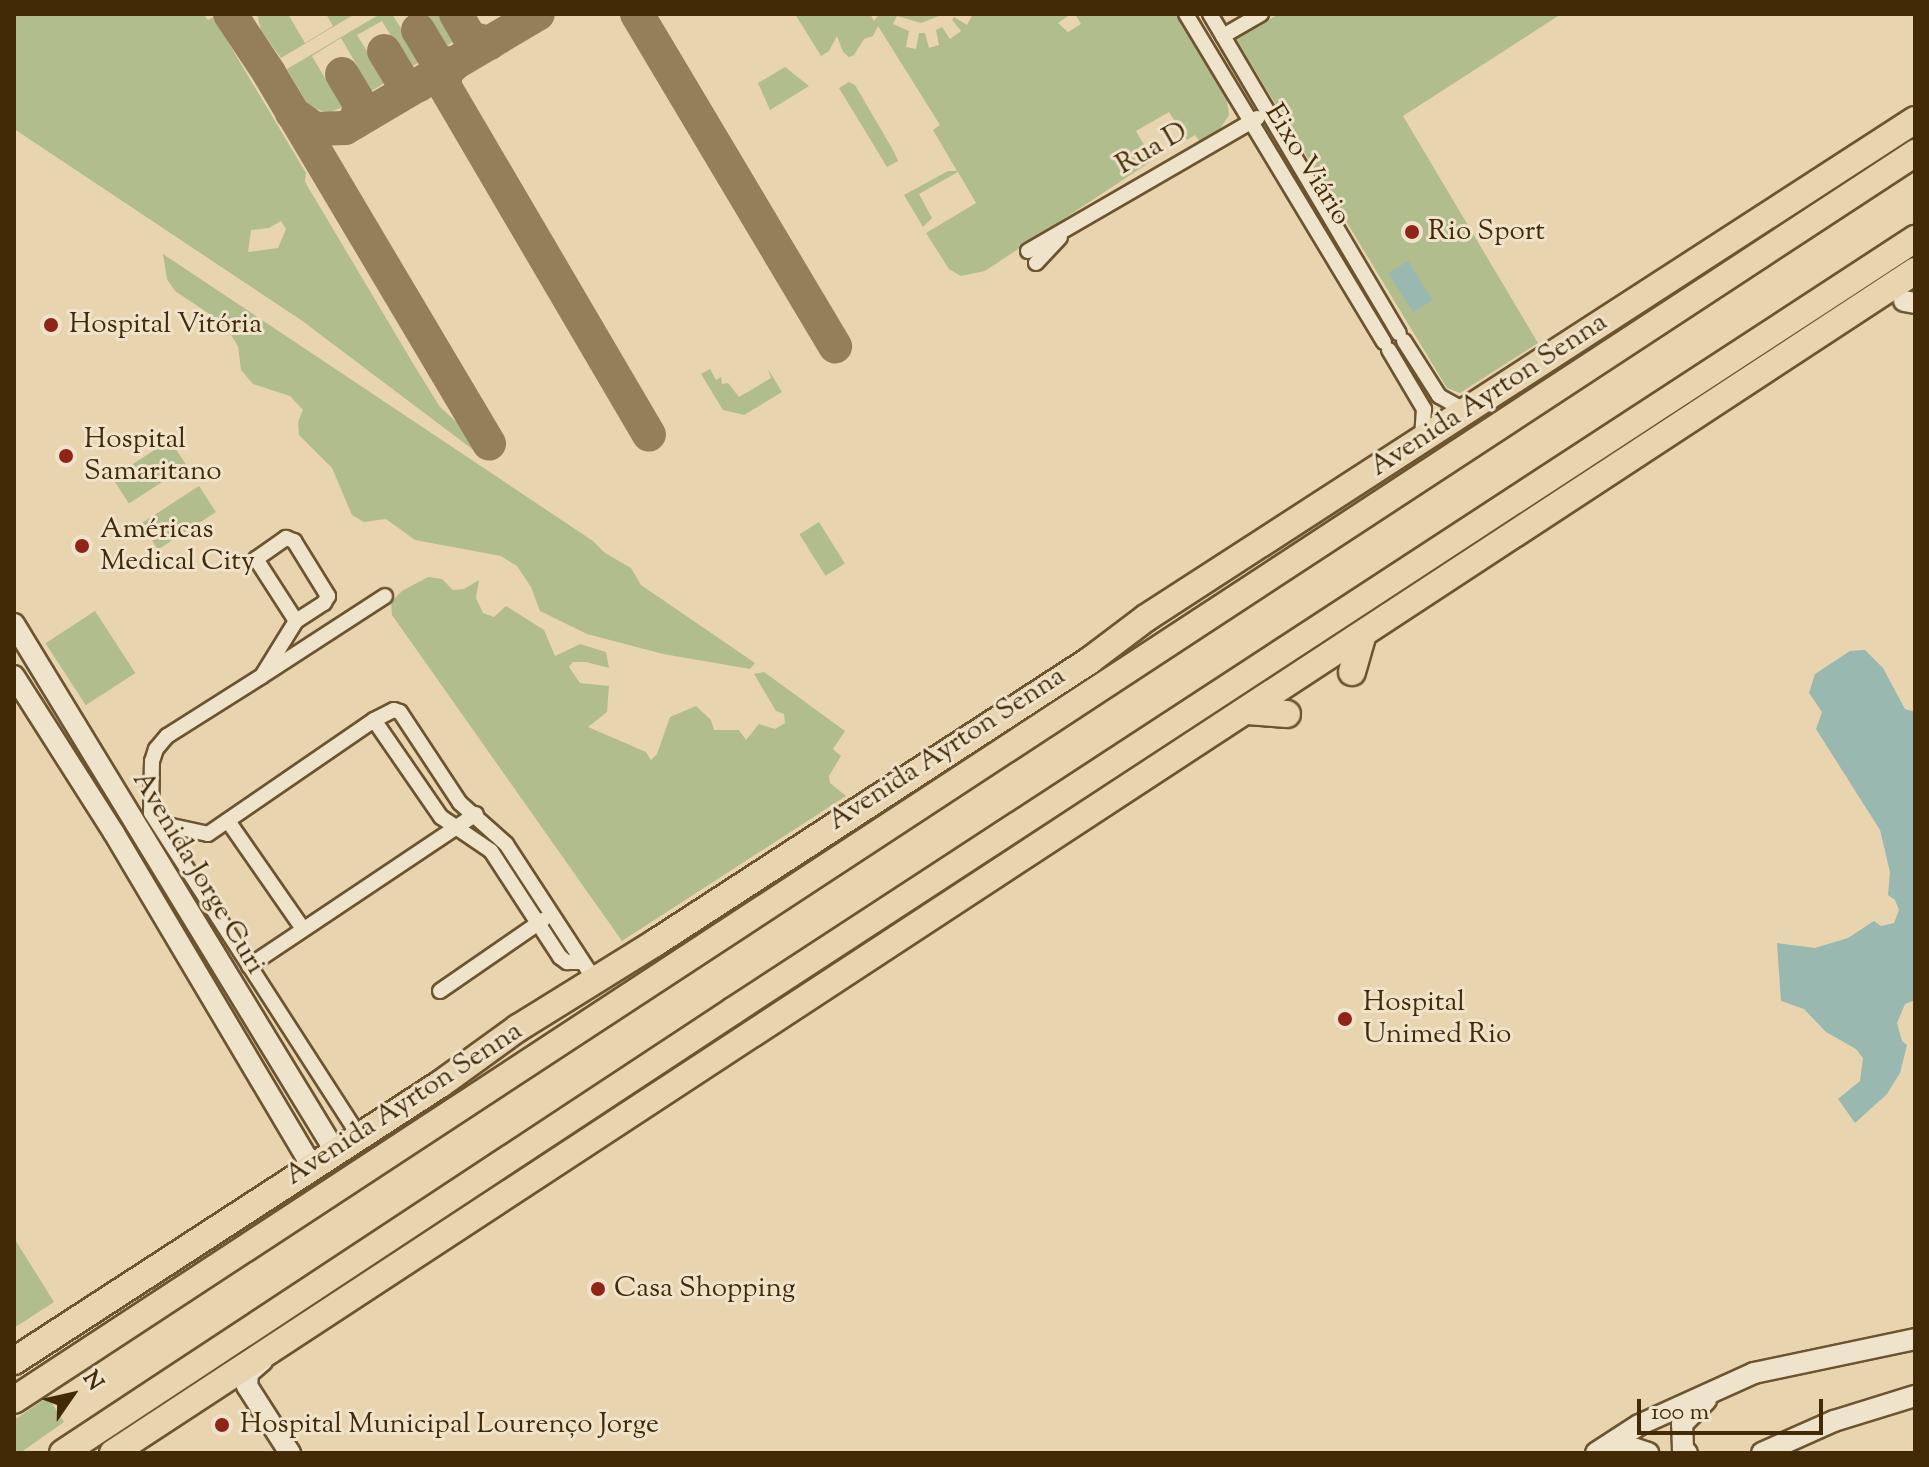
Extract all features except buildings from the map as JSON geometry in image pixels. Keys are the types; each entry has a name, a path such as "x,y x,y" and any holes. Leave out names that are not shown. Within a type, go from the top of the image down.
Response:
{"highway":[{"name":"Avenida Ayrton Senna","path":"14,1361 442,1083 588,971 1089,661 1146,618 1421,443 1915,120"},
{"name":"Avenida Ayrton Senna","path":"14,1400 1915,153"},
{"path":"63,1453 1915,239"},
{"path":"113,1453 617,1119 1362,636 1600,476 1756,378 1915,271"},
{"path":"1528,408 1661,287"},
{"path":"1834,326 1909,302"},
{"path":"1583,456 1669,422 1756,378"},
{"path":"1089,661 1238,583 1267,578"},
{"path":"1236,718 1334,618"},
{"path":"1352,672 1362,636"},
{"path":"1236,718 1287,714"},
{"path":"442,1083 548,1028 610,1007"},
{"path":"617,1119 733,1011"},
{"path":"14,1371 47,1339"},
{"path":"89,1453 125,1435 145,1430"}],"street":[{"name":"Eixo Viário","path":"1186,14 1249,123 1420,400 1425,421 1421,443"},
{"name":"Eixo Viário","path":"1210,14 1434,391 1449,405 1468,412"},
{"path":"1223,36 1261,14"},
{"path":"1236,99 1254,88"},
{"name":"Rua D","path":"1032,257 1063,234 1268,112"},
{"path":"1420,400 1434,391"},
{"path":"262,676 296,621 324,603 328,596 294,541 286,538 256,559 296,621"},
{"path":"359,1136 249,966 148,820 152,761 156,749 167,736 385,596"},
{"name":"Avenida Jorge Curi","path":"14,624 148,820 213,953 335,1151"},
{"name":"Avenida Jorge Curi","path":"14,676 114,833 312,1167"},
{"path":"114,833 148,820 200,835 208,834 374,720 387,712 400,712 449,789 506,844 544,920"},
{"path":"374,720 441,817 491,851 588,971"},
{"path":"249,966 476,814"},
{"path":"228,821 303,929"},
{"path":"440,991 544,920"},
{"path":"193,965 232,941"},
{"path":"1596,1453 1639,1425 1777,1367 1915,1339"},
{"path":"282,1340 248,1373 246,1381 290,1453"},
{"path":"1687,1453 1683,1449 1682,1424 1718,1390"},
{"path":"1762,1453 1834,1421 1915,1396"},
{"path":"1610,1453 1636,1449 1648,1453"}],"green space":[{"path":"14,14 203,14 208,20 213,17 306,173 305,182 414,365 440,407 483,446 484,458 301,320 14,129","holes":["281,221 286,229 278,248 248,252 251,230 269,228"]},
{"path":"257,14 288,14 305,43 333,26 326,14 355,14 281,58 261,30"},
{"path":"380,14 392,14 407,38 414,35 428,57 403,72 390,49 396,44 382,21 357,35 372,59 379,55 393,78 363,96 350,73 358,67 341,38 312,56 329,85 337,80 351,103 329,113 309,107 287,69"},
{"path":"426,14 439,14 442,18 449,14 463,36 438,51 425,28 431,24"},
{"path":"795,14 870,14 874,21 879,14 944,14 921,23 897,16 893,24 909,31 906,47 916,49 919,33 925,33 929,48 939,45 936,30 942,27 950,39 961,31 952,20 954,17 967,25 973,14 1071,14 1058,23 1068,32 1081,24 1075,14 1178,14 1226,94 1229,115 1218,132 1200,142 1195,135 1187,140 1169,112 1136,131 1153,160 985,271 961,276 949,269 926,233 976,203 958,172 919,194 932,218 923,227 904,195 948,171 957,171 933,130 940,125 878,26 873,36 864,39 854,55 849,57 843,52 837,36 829,51 821,56"},
{"name":"Rio Sport","path":"1279,14 1558,16 1403,116 1538,343 1460,393 1447,388 1236,39"},
{"path":"785,67 809,86 770,110 758,83"},
{"path":"849,82 855,85 898,161 887,167 839,88"},
{"path":"163,254 593,541 605,553 631,568 641,585 755,663 750,669 663,654 587,634 540,611 531,587 517,566 501,556 415,540 386,519 364,522 352,515 332,468 299,435 298,422 303,410 290,396 253,384 241,370 238,346 223,323 175,291 167,279"},
{"path":"710,369 716,380 721,377 722,384 728,383 739,397 771,378 768,369 782,392 744,415 723,410 701,374"},
{"path":"170,440 187,466 129,504 112,478"},
{"path":"199,486 216,512 158,550 141,524"},
{"path":"819,522 845,564 825,576 799,534"},
{"path":"428,577 442,579 453,590 464,589 479,580 476,598 483,613 494,617 506,606 544,630 555,656 580,644 606,652 609,668 586,662 573,662 569,667 580,683 609,686 607,712 588,727 646,752 651,760 657,754 670,717 696,706 711,720 714,730 739,730 746,740 759,724 775,729 785,723 784,714 776,711 754,674 764,672 845,731 833,749 841,756 829,776 830,783 846,796 622,941 392,615 391,602 402,591"},
{"path":"95,611 135,673 86,705 46,643"},
{"path":"14,1238 54,1302 14,1328"},
{"path":"48,1397 64,1422 20,1453 14,1453 14,1420"}],"water":[{"path":"1408,261 1432,300 1413,312 1388,273"},
{"path":"1865,650 1883,668 1905,709 1915,712 1915,1000 1905,1004 1897,1023 1902,1041 1907,1045 1900,1073 1887,1094 1855,1123 1838,1099 1860,1081 1863,1058 1856,1049 1826,1032 1804,1009 1781,1001 1777,943 1815,948 1848,938 1874,921 1881,926 1894,923 1899,910 1895,900 1888,895 1890,872 1880,830 1816,729 1822,712 1809,693 1815,674 1850,651"}],"taxiway":[{"path":"230,14 269,73 489,444"},
{"path":"456,14 470,38 489,43"},
{"path":"292,113 315,129 345,128 538,14"},
{"path":"637,14 835,346"},
{"path":"418,30 435,58 444,64 455,63"},
{"path":"384,51 401,79 409,85 419,85"},
{"path":"455,63 445,73 445,87 649,435"},
{"path":"342,74 360,104 356,122"}],"place":[{"name":"Rio Sport","path":"1412,232"},
{"name":"Hospital Vitória","path":"51,325"},
{"name":"Hospital Samaritano","path":"66,456"},
{"name":"Américas Medical City","path":"82,546"},
{"name":"Hospital Unimed Rio","path":"1345,1019"},
{"name":"Casa Shopping","path":"598,1289"},
{"name":"Hospital Municipal Lourenço Jorge","path":"222,1425"}]}
